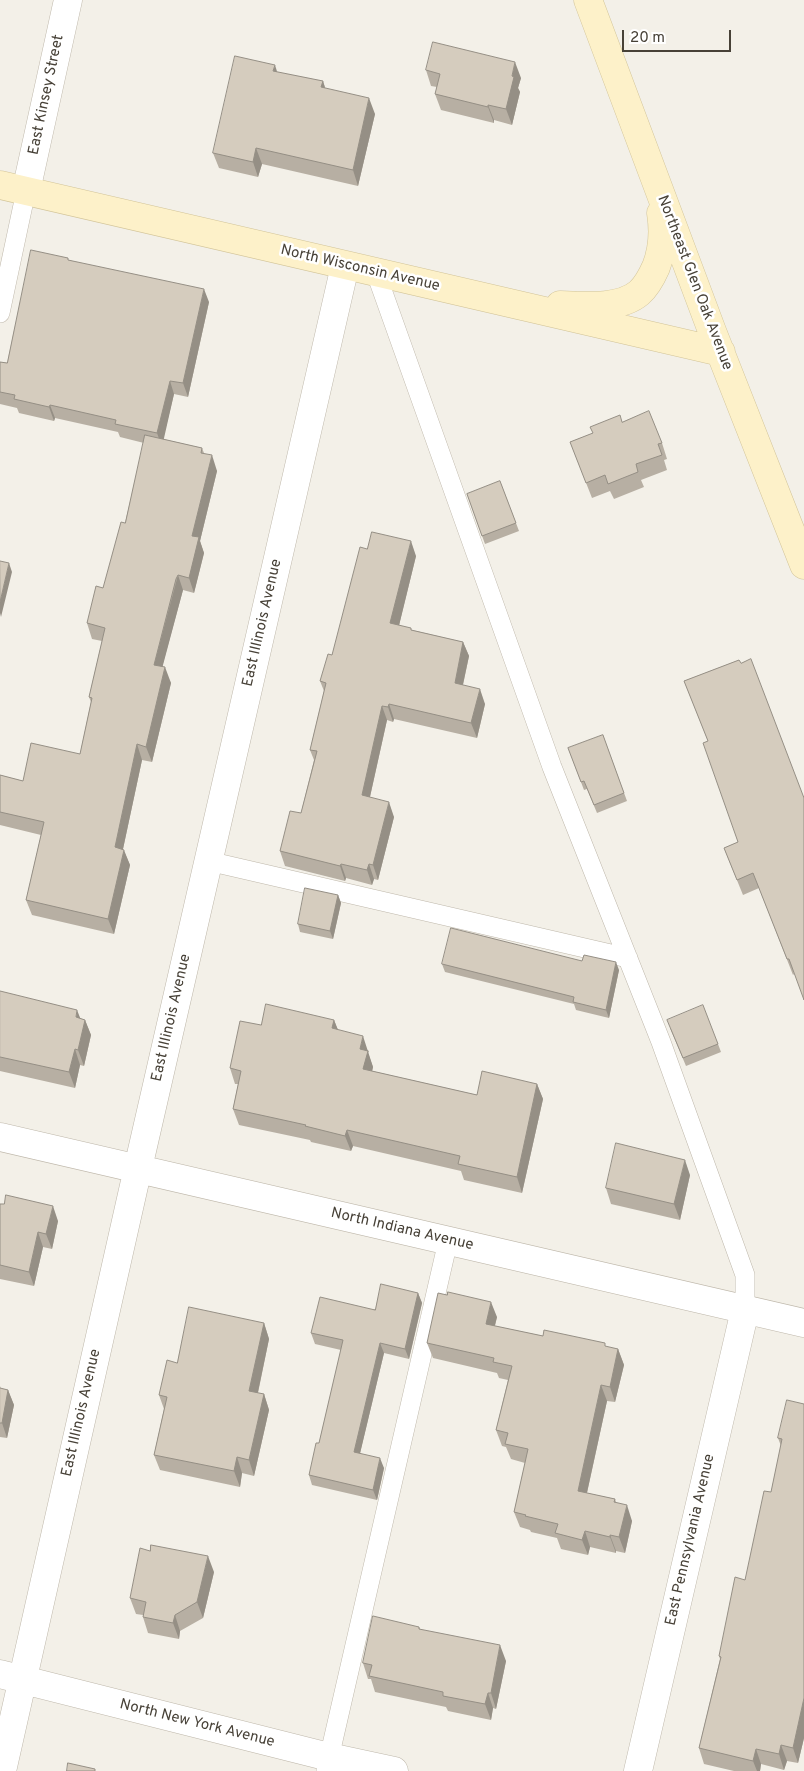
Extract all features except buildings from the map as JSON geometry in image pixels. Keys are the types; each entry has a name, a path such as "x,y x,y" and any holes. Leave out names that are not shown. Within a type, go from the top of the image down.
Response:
{"street":[{"name":"East Kinsey Street","path":"13,188 68,0"},
{"name":"Northeast Glen Oak Avenue","path":"588,0 650,168 804,565"},
{"path":"475,296 544,304 582,305 622,302 640,293 654,271 661,254 663,240 662,215 650,168"},
{"name":"North Wisconsin Avenue","path":"13,188 721,352"},
{"name":"East Illinois Avenue","path":"2,1771 11,1677 138,1168 345,266"},
{"name":"North Indiana Avenue","path":"0,1137 804,1323"},
{"name":"East Pennsylvania Avenue","path":"638,1771 745,1310"},
{"name":"North New York Avenue","path":"11,1677 328,1764 394,1771"}],"lane":[{"path":"0,313 13,188"},
{"path":"376,273 552,768 661,1042 745,1275 745,1310"},
{"path":"208,861 628,958"},
{"path":"328,1764 448,1240"}]}
